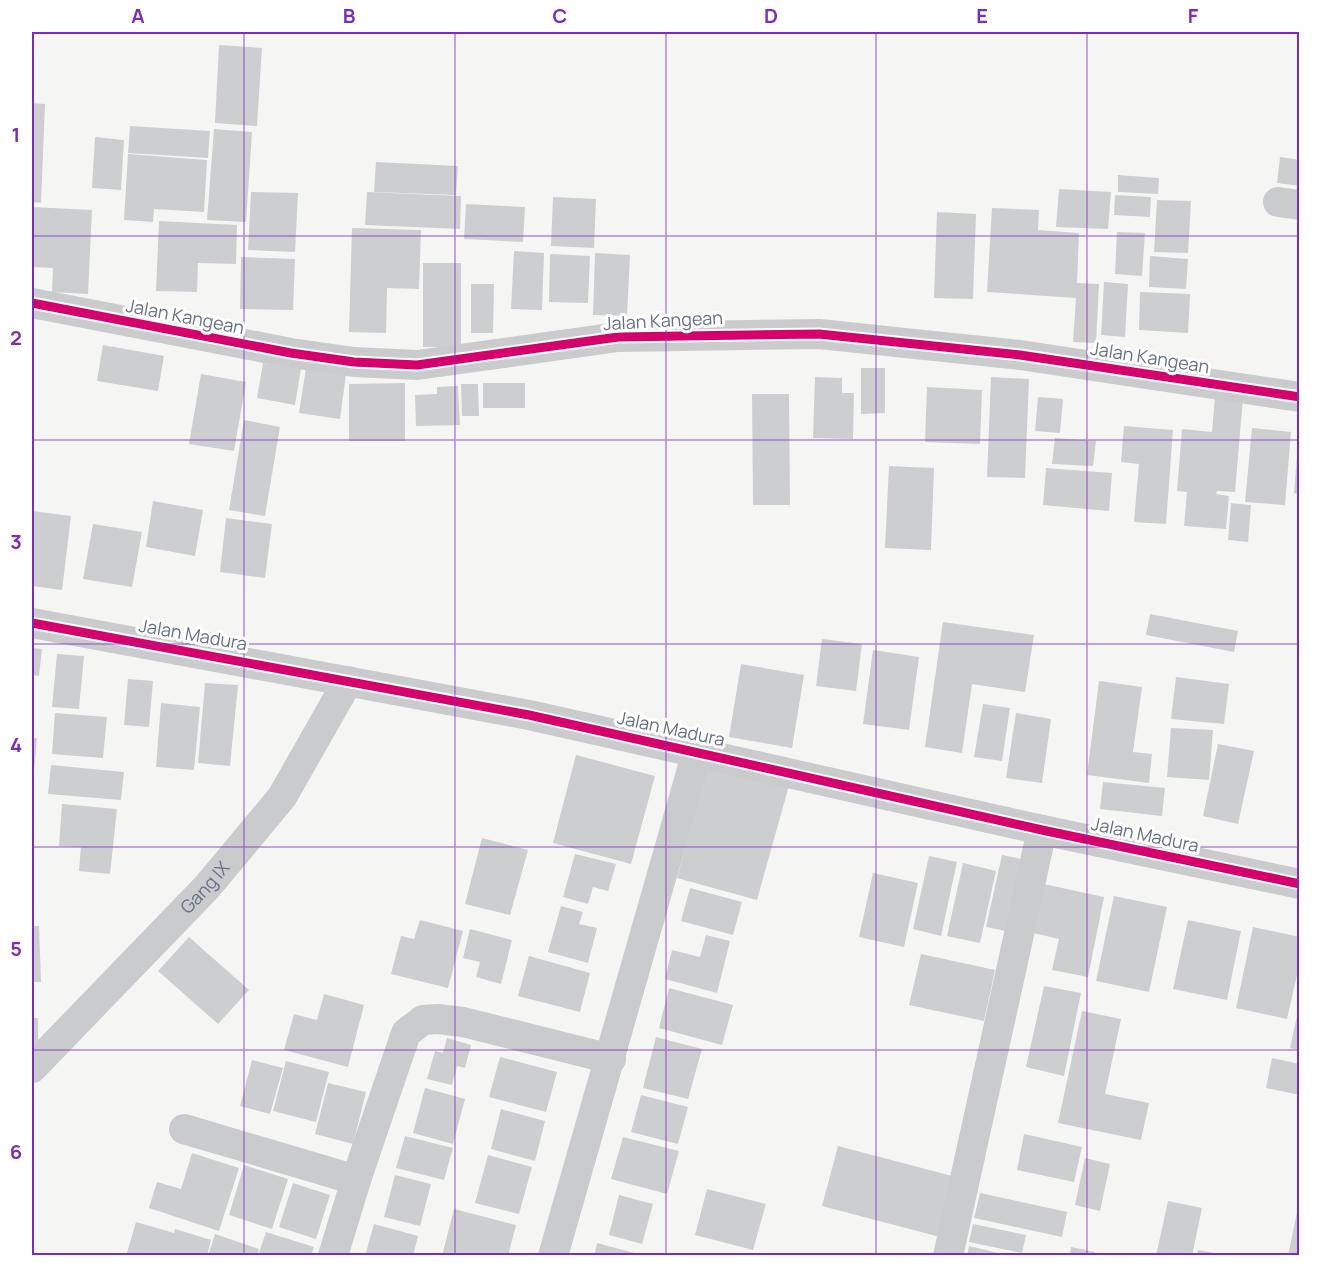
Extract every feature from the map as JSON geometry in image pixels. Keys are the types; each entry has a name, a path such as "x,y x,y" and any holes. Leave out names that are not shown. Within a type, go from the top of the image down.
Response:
{"street":[{"name":"Jalan Kangean","path":"32,303 291,354 354,362 417,364 618,337 819,334 1020,355 1299,397"},
{"name":"Jalan Madura","path":"32,623 529,715 1042,830 1299,884"},
{"name":"Gang IX","path":"32,1068 207,887 282,797 348,681"},
{"path":"553,1256 697,752"},
{"path":"948,1256 1042,830"},
{"path":"333,1256 406,1033 423,1020 438,1018 463,1022 610,1059"},
{"path":"184,1129 356,1180"}],"building":[{"path":"219,45 262,48 257,126 215,123"},
{"path":"32,103 45,104 41,203 32,202"},
{"path":"130,126 210,131 208,158 128,153"},
{"path":"214,129 252,132 246,222 207,220"},
{"path":"95,137 124,140 121,190 92,188"},
{"path":"128,154 207,160 204,212 154,209 153,222 124,220"},
{"path":"1280,157 1300,160 1300,186 1277,183"},
{"path":"376,162 458,166 456,195 374,192"},
{"path":"1118,175 1159,178 1158,194 1118,192"},
{"path":"1059,189 1111,192 1108,229 1056,227"},
{"path":"251,192 298,193 295,252 248,250"},
{"path":"367,192 461,196 460,229 365,225"},
{"path":"1115,195 1151,197 1150,217 1114,215"},
{"path":"553,197 596,199 594,248 551,246"},
{"path":"1157,200 1191,201 1188,253 1154,252"},
{"path":"466,204 525,207 523,242 464,239"},
{"path":"32,207 92,210 88,294 52,292 53,268 32,267"},
{"path":"992,208 1039,210 1038,230 1079,233 1077,283 1099,284 1096,343 1073,342 1076,298 987,292"},
{"path":"937,212 976,214 973,299 934,298"},
{"path":"159,221 237,225 236,264 198,263 197,292 156,291"},
{"path":"352,228 421,230 419,289 387,288 386,333 349,332"},
{"path":"1117,232 1145,233 1142,276 1115,274"},
{"path":"514,251 544,253 542,310 511,309"},
{"path":"595,253 630,255 627,316 593,315"},
{"path":"550,254 590,256 588,303 549,302"},
{"path":"1150,256 1188,259 1186,289 1149,287"},
{"path":"241,257 295,259 293,310 240,309"},
{"path":"423,263 461,263 461,347 423,347"},
{"path":"1104,282 1128,284 1125,337 1101,335"},
{"path":"471,284 494,284 493,333 471,333"},
{"path":"1140,292 1190,294 1188,333 1139,330"},
{"path":"103,345 164,356 158,391 97,381"},
{"path":"263,363 301,369 295,405 257,398"},
{"path":"306,368 346,374 340,419 299,413"},
{"path":"861,368 885,368 885,413 861,414"},
{"path":"201,374 246,382 234,451 189,444"},
{"path":"815,377 842,378 842,393 854,393 853,439 813,438"},
{"path":"991,377 1029,379 1025,478 987,477"},
{"path":"405,383 405,441 349,441 349,384"},
{"path":"483,383 525,383 525,408 483,408"},
{"path":"461,384 478,384 479,416 462,416"},
{"path":"458,386 460,425 416,426 415,395 437,394 437,387"},
{"path":"927,387 982,390 980,444 925,442"},
{"path":"752,394 789,394 790,505 753,505"},
{"path":"1038,397 1063,399 1060,433 1035,431"},
{"path":"1215,397 1243,398 1235,492 1217,491 1216,494 1229,496 1226,529 1184,526 1187,492 1177,491 1182,429 1212,432"},
{"path":"244,420 280,427 265,516 229,510"},
{"path":"1124,426 1173,430 1166,524 1134,522 1139,464 1121,462"},
{"path":"1252,428 1291,432 1285,505 1245,502"},
{"path":"1055,438 1096,441 1093,466 1052,464"},
{"path":"1298,444 1300,444 1300,494 1294,493"},
{"path":"889,466 934,468 931,550 885,548"},
{"path":"1046,468 1112,473 1109,511 1043,505"},
{"path":"153,501 203,510 195,556 146,547"},
{"path":"1231,503 1251,505 1248,542 1228,540"},
{"path":"32,511 71,516 62,590 32,586"},
{"path":"226,518 272,524 265,578 220,572"},
{"path":"93,524 142,532 132,587 83,579"},
{"path":"1150,614 1238,631 1234,652 1146,635"},
{"path":"943,622 1034,635 1025,692 972,684 962,753 925,747"},
{"path":"822,639 862,644 856,691 816,686"},
{"path":"32,648 42,649 39,676 32,675"},
{"path":"873,650 919,657 909,730 863,724"},
{"path":"57,654 84,656 79,709 52,707"},
{"path":"741,664 804,675 792,748 729,737"},
{"path":"1176,677 1229,684 1224,724 1171,719"},
{"path":"128,679 153,681 149,727 124,725"},
{"path":"1099,681 1142,687 1133,752 1152,754 1149,783 1087,775"},
{"path":"205,683 238,685 230,766 198,763"},
{"path":"161,703 200,707 194,770 156,767"},
{"path":"983,704 1010,708 1002,761 974,757"},
{"path":"55,713 107,717 103,758 52,754"},
{"path":"1016,713 1051,719 1042,783 1006,778"},
{"path":"1171,728 1213,730 1209,780 1167,777"},
{"path":"32,738 37,738 33,782 32,782"},
{"path":"1218,744 1254,751 1238,824 1203,816"},
{"path":"576,755 655,776 631,864 553,843"},
{"path":"709,759 790,782 757,900 677,878"},
{"path":"51,765 124,772 121,800 48,794"},
{"path":"1103,782 1165,788 1162,816 1100,809"},
{"path":"62,804 117,809 110,874 79,871 81,847 59,846"},
{"path":"482,838 528,850 510,915 465,904"},
{"path":"34,848 34,914 32,914 32,849"},
{"path":"575,854 616,864 608,891 593,887 588,904 563,897"},
{"path":"1002,855 1026,860 1010,932 986,927"},
{"path":"929,856 957,862 941,936 913,929"},
{"path":"963,863 996,871 980,943 947,936"},
{"path":"873,873 918,883 904,947 859,937"},
{"path":"1039,883 1104,897 1088,977 1052,970 1059,939 1029,932"},
{"path":"690,888 742,902 733,935 681,921"},
{"path":"1114,896 1167,907 1149,992 1096,981"},
{"path":"561,906 583,912 579,924 597,928 588,963 548,952"},
{"path":"420,920 463,931 448,988 391,974 401,936 414,939"},
{"path":"1188,920 1241,931 1227,1000 1173,989"},
{"path":"32,926 39,926 41,982 32,982"},
{"path":"1253,927 1300,937 1300,962 1287,1019 1236,1008"},
{"path":"470,929 512,940 501,984 476,977 480,962 463,958"},
{"path":"706,935 730,941 717,993 665,979 672,950 700,957"},
{"path":"189,937 249,990 218,1024 158,971"},
{"path":"921,954 995,970 984,1021 909,1005"},
{"path":"529,956 590,973 580,1012 518,996"},
{"path":"1044,986 1081,993 1064,1076 1026,1067"},
{"path":"669,988 733,1005 722,1045 659,1028"},
{"path":"324,994 364,1005 348,1067 284,1050 294,1014 317,1020"},
{"path":"1300,1007 1300,1050 1290,1048"},
{"path":"1082,1011 1121,1019 1105,1094 1149,1103 1141,1140 1058,1123"},
{"path":"32,1018 38,1018 38,1052 32,1052"},
{"path":"656,1037 702,1049 688,1099 643,1088"},
{"path":"447,1038 471,1045 465,1068 457,1066 452,1085 427,1079 435,1051 443,1053"},
{"path":"500,1057 557,1072 546,1112 489,1097"},
{"path":"1272,1058 1300,1064 1300,1095 1266,1088"},
{"path":"252,1060 283,1068 270,1114 240,1106"},
{"path":"286,1061 329,1072 316,1122 273,1111"},
{"path":"328,1083 366,1092 353,1144 315,1134"},
{"path":"425,1088 465,1099 453,1144 413,1133"},
{"path":"641,1095 688,1107 678,1144 631,1132"},
{"path":"501,1109 545,1121 535,1161 491,1149"},
{"path":"1024,1134 1082,1147 1074,1182 1017,1170"},
{"path":"405,1136 453,1148 444,1180 396,1168"},
{"path":"623,1137 679,1151 667,1194 611,1179"},
{"path":"838,1146 956,1177 940,1237 822,1206"},
{"path":"192,1153 239,1168 219,1231 149,1208 157,1182 181,1189"},
{"path":"488,1155 532,1167 519,1214 475,1203"},
{"path":"1085,1158 1110,1164 1100,1211 1075,1205"},
{"path":"244,1165 288,1179 272,1229 229,1215"},
{"path":"395,1175 431,1184 420,1226 384,1217"},
{"path":"293,1183 330,1195 316,1239 279,1227"},
{"path":"707,1189 766,1204 753,1250 695,1235"},
{"path":"980,1193 1067,1212 1062,1237 974,1218"},
{"path":"619,1195 653,1204 642,1244 609,1235"},
{"path":"1168,1201 1202,1208 1192,1256 1156,1256"},
{"path":"1298,1207 1300,1256 1288,1256"},
{"path":"454,1209 516,1225 508,1256 442,1256"},
{"path":"136,1222 174,1233 175,1229 211,1240 207,1256 126,1256"},
{"path":"374,1224 418,1236 413,1256 365,1256"},
{"path":"973,1224 1026,1235 1022,1253 969,1242"},
{"path":"266,1232 314,1247 311,1256 258,1256"},
{"path":"215,1234 259,1249 257,1256 208,1256"},
{"path":"597,1243 642,1255 642,1256 594,1256"},
{"path":"969,1246 1007,1255 1007,1256 967,1256"},
{"path":"1071,1247 1095,1252 1094,1256 1070,1256"},
{"path":"1198,1250 1219,1254 1219,1256 1197,1256"}],"cycle path":[{"path":"32,303 291,353 354,362 417,365 618,337 819,334 1020,355 1300,397"},
{"path":"32,623 529,715 1042,830 1300,884"}]}
